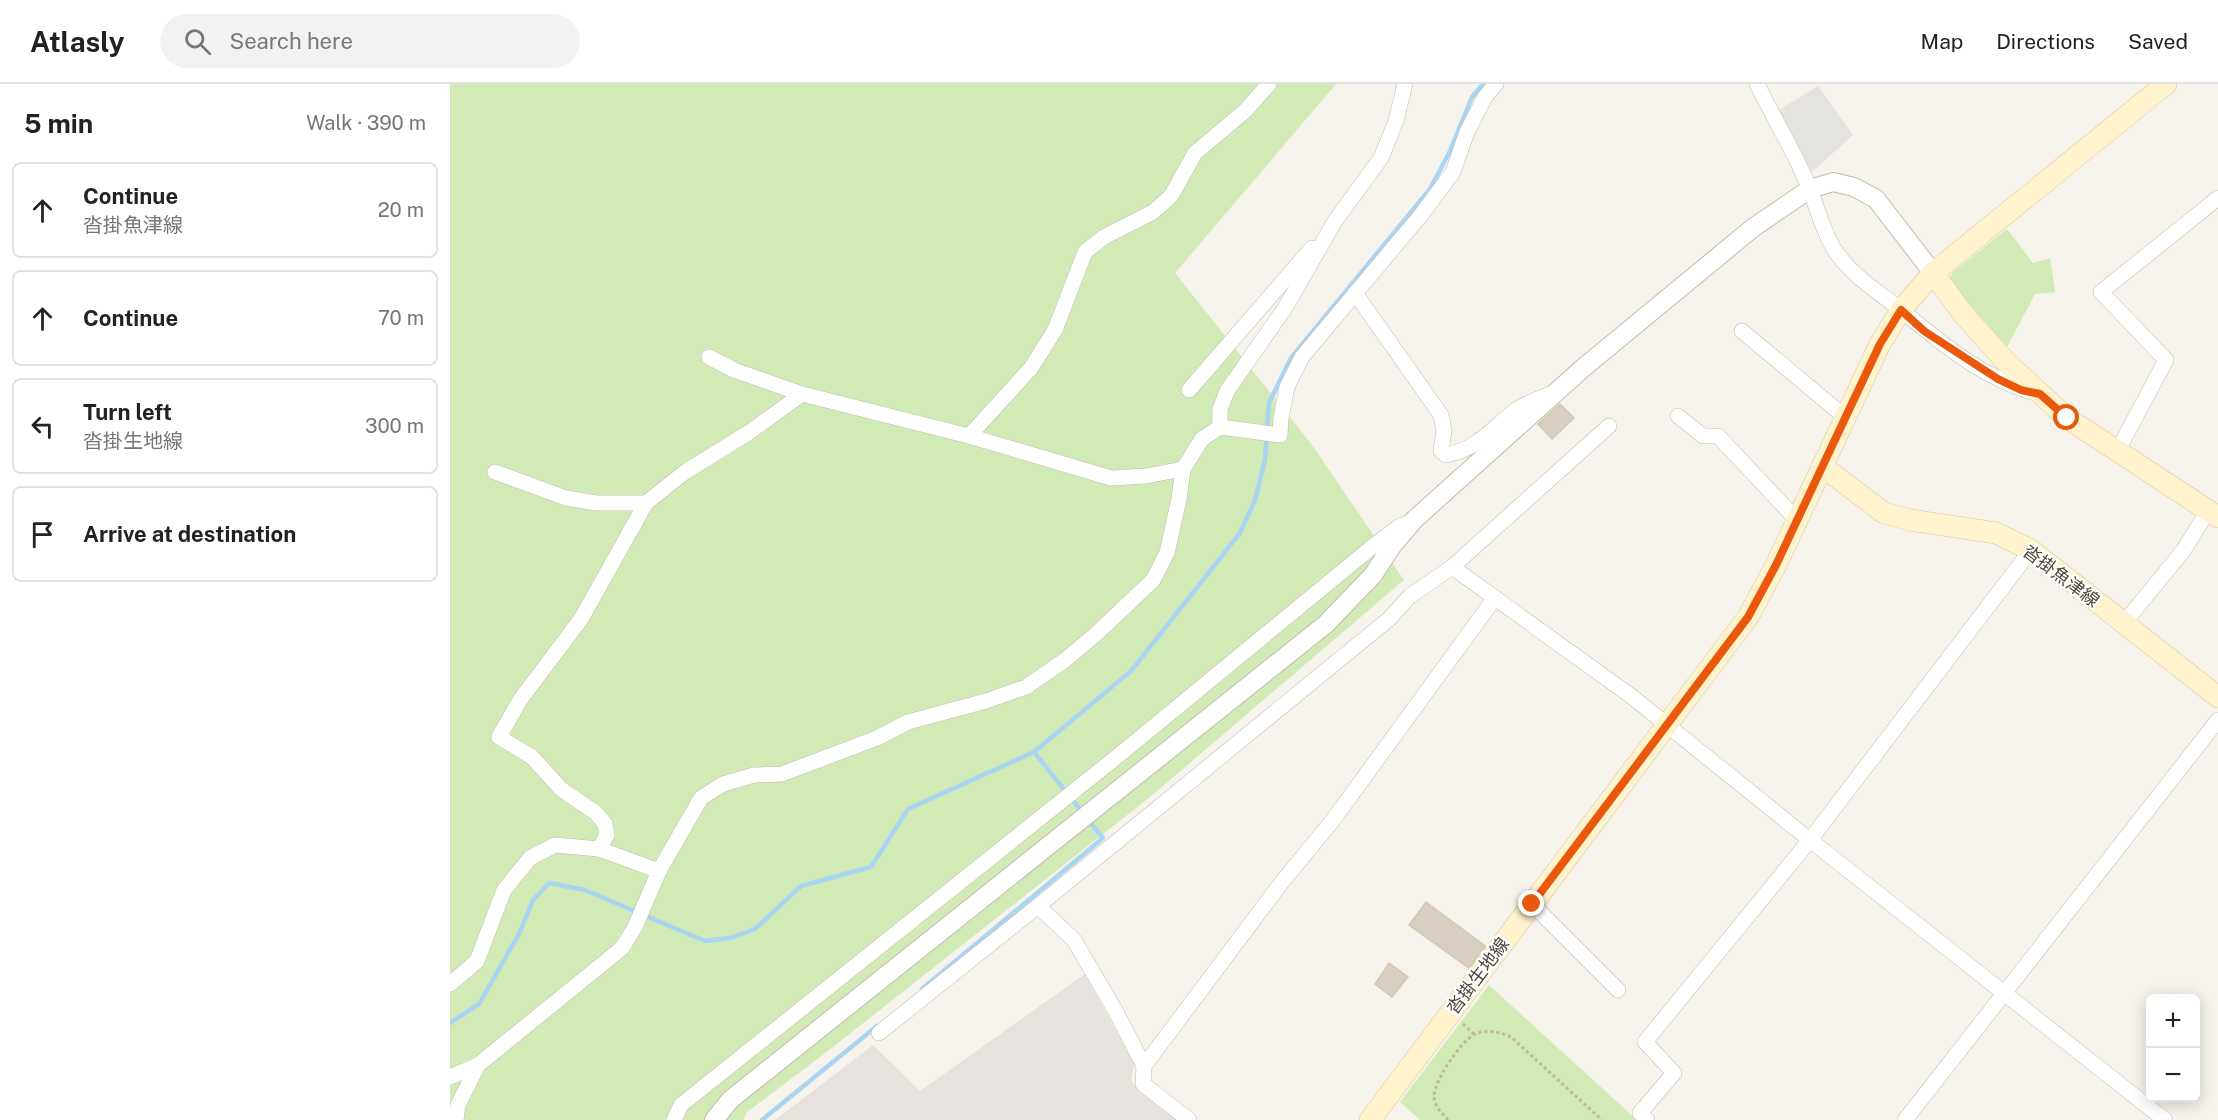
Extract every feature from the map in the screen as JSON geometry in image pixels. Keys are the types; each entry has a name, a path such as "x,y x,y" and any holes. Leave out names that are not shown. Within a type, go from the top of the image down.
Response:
{"main road":[{"path":"1901,310 1933,273 2166,84"},
{"path":"1933,273 1964,315 2007,363 2067,418 2213,514"},
{"name":"沓掛生地線","path":"1370,1120 1748,617 1776,565 1880,344 1901,310"},
{"name":"沓掛魚津線","path":"1822,466 1884,513 1910,520 1996,533 2031,550 2218,697"}],"street":[{"path":"969,436 1031,369 1055,330 1085,252 1104,237 1153,212 1171,196 1195,153 1245,111 1269,84"},
{"path":"1189,390 1335,221 1380,158 1396,121 1405,84"},
{"path":"450,1077 478,1065 622,948 652,890 659,871 701,798 723,784 754,775 782,774 877,738 908,722 986,701 1026,687 1065,660 1095,635 1153,580 1167,553 1183,469 1202,440 1220,428 1280,435 1287,387 1302,357 1453,172 1467,132 1485,97 1496,84"},
{"path":"1757,84 1810,189 1820,220 1835,251 1864,282 1924,331 1998,379 2021,390 2040,394"},
{"path":"714,1120 730,1100 1326,624 1373,576 1392,546 1415,519 1561,389 1754,226 1810,189 1833,182 1854,187 1876,199 1933,273"},
{"path":"2118,450 2166,360 2101,292 2218,198"},
{"path":"1220,428 1221,409 1227,391 1285,308 1335,221"},
{"path":"1355,293 1441,415 1444,431 1441,451 1446,455 1462,452 1486,437 1517,409 1561,389"},
{"path":"1742,331 1845,417"},
{"path":"709,357 734,370 802,394 969,436 1111,478 1146,476 1183,469"},
{"path":"599,849 607,835 605,824 596,813 561,789 532,757 499,737 520,700 581,619 646,503 685,472 748,433 802,394"},
{"path":"1678,416 1702,436 1718,436 1797,520"},
{"path":"879,1033 1389,619 1410,596 1452,567 1609,426"},
{"path":"495,472 566,498 597,503 646,503"},
{"path":"2124,623 2213,514"},
{"path":"674,1120 681,1105 1090,778 1372,547 1400,526 1415,519"},
{"path":"1647,1120 1640,1113 1674,1073 1645,1042 1810,840 2031,550"},
{"path":"1452,567 1631,696 2165,1120"},
{"path":"1144,1066 1282,882 1333,820 1494,599"},
{"path":"1905,1120 2218,720"},
{"path":"450,984 477,961 504,890 530,858 555,845 599,849 659,871"},
{"path":"1532,904 1618,990"},
{"path":"1038,906 1074,940 1144,1066 1143,1084 1189,1120"},
{"path":"456,1120 458,1105 478,1065"}],"path":[{"path":"1448,1120 1439,1110 1434,1098 1436,1086 1444,1070 1474,1034 1496,1031 1511,1037 1602,1120"}],"shaded area":[{"path":"1818,86 1853,135 1812,172 1779,110"},
{"path":"1085,974 1134,1064 1131,1080 1140,1092 1176,1120 775,1120 873,1045 920,1091"}],"green space":[{"path":"450,84 1336,84 1175,273 1312,445 1404,580 1150,797 747,1112 743,1120 450,1120"},
{"path":"2007,229 2033,263 2050,258 2055,292 2035,294 2007,347 1949,280 1952,273"},
{"path":"1489,985 1637,1120 1420,1120 1400,1102"}],"building":[{"path":"1560,404 1574,418 1552,439 1538,424"},
{"path":"1426,902 1485,946 1469,968 1409,925"},
{"path":"1389,963 1408,977 1392,997 1375,984"}],"waterway":[{"path":"450,1023 479,1004 519,934 533,900 549,883 585,890 705,941 730,938 755,929 801,886 871,867 908,809 1034,752 1131,671 1240,533 1255,500 1265,460 1269,403 1291,358 1430,189 1450,151 1472,97 1483,84"},
{"path":"1034,752 1083,813"},
{"path":"922,989 1103,838 1088,820"},
{"path":"762,1120 877,1026"}],"route":[{"path":"1532,904 1748,617 1776,565 1880,344 1901,310 1924,331 1998,379 2021,390 2040,394 2067,418"}]}
